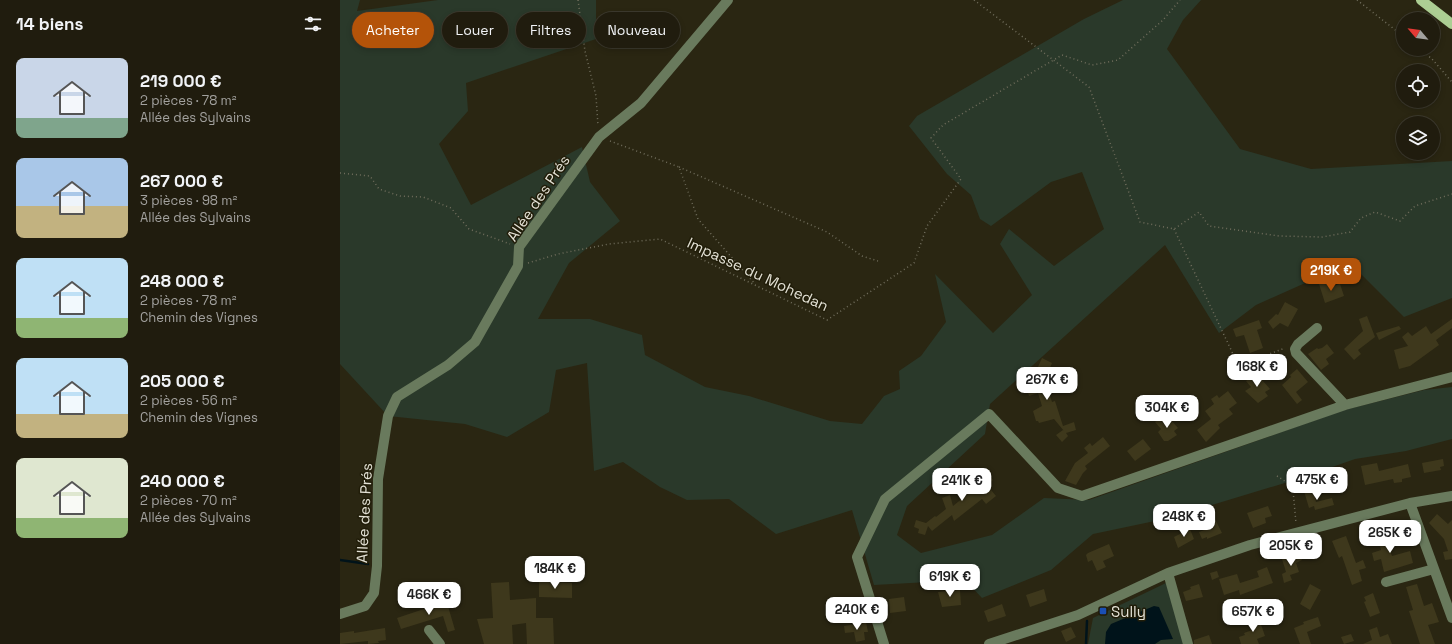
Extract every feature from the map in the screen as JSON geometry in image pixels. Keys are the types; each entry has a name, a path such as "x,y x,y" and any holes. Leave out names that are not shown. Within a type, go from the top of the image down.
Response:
{"main road":[{"path":"1421,0 1452,24"}],"street":[{"name":"Allée des Prés","path":"340,614 365,606 374,593 377,566 378,479 388,416 397,397 448,364 475,342 518,266 519,247 599,136 641,103 728,0"},
{"path":"1317,328 1298,344 1295,349 1296,353 1345,405"},
{"path":"884,644 857,557 885,499 989,414 1058,488 1082,496 1345,405 1452,377"},
{"path":"989,644 1078,615 1168,573 1250,545 1410,503 1452,496"},
{"path":"1410,503 1452,618"},
{"path":"1386,582 1434,569"},
{"path":"1168,573 1188,644"},
{"path":"429,630 440,644"}],"path":[{"path":"578,0 585,50 596,96 599,136 622,148 679,167 827,232 862,256 878,261"},
{"path":"974,0 1089,87 1140,222 1174,229 1199,212 1209,226 1279,236 1322,237 1350,232 1361,218 1375,212 1400,220 1415,206 1452,194"},
{"name":"Impasse du Mohedan","path":"518,266 558,254 609,244 660,239 827,320 914,263 927,226 961,179 931,138 943,126 1062,55 1092,65 1118,60 1163,20 1180,0"},
{"path":"1357,0 1396,31"},
{"path":"1428,56 1452,82"},
{"path":"679,167 698,220 756,285"},
{"path":"340,173 370,176 379,189 400,196 423,196 451,208 469,229 519,247"},
{"path":"1174,229 1233,354 1246,363 1298,344"},
{"path":"1277,476 1291,485 1293,490 1297,533"}],"green space":[{"path":"340,0 360,0 357,11 438,0 596,0 596,12 594,12 594,40 586,42 586,12 516,12 516,48 569,48 466,83 468,111 439,144 471,205 582,147 590,182 620,221 569,263 538,319 590,319 642,335 645,355 705,387 749,396 830,421 862,424 884,396 900,389 899,371 921,356 946,322 935,274 993,333 1032,295 1000,244 1009,229 1054,266 1104,229 1082,172 1051,182 991,226 980,219 971,195 947,174 909,126 917,116 1084,19 1123,0 1201,0 1183,20 1167,49 1240,149 1311,169 1452,161 1452,298 1404,317 1350,263 1256,305 1219,333 1165,245 990,404 985,434 907,506 897,535 921,553 992,535 1044,498 1089,500 1344,410 1424,390 1452,387 1452,439 1406,451 1355,459 1298,479 1169,518 1093,534 1051,570 982,598 965,580 874,585 852,510 776,534 729,499 687,500 660,487 623,462 594,471 587,363 556,370 549,412 507,437 465,424 388,416 340,364"},
{"path":"1166,583 1186,644 1088,644 1093,618"}],"shaded area":[{"path":"1154,606 1159,607 1173,639 1161,640 1155,644 1105,644 1106,632 1111,624"}],"building":[{"path":"1328,281 1330,287 1340,284 1344,296 1325,303 1319,284"},
{"path":"1285,302 1298,309 1288,327 1280,323 1273,329 1268,322 1276,314 1278,315"},
{"path":"1367,316 1375,337 1358,350 1361,354 1354,360 1344,349 1363,331 1359,319"},
{"path":"1452,319 1452,328 1436,340 1439,345 1410,366 1399,369 1394,350 1408,346 1402,337 1408,332 1412,336 1426,326 1431,334"},
{"path":"1259,320 1262,328 1257,330 1263,348 1250,353 1244,335 1236,337 1233,329"},
{"path":"1399,326 1401,329 1379,340 1376,333"},
{"path":"1327,344 1334,353 1326,359 1329,364 1321,370 1308,354 1317,348 1322,348"},
{"path":"1042,358 1052,363 1045,380 1052,402 1055,401 1063,426 1074,422 1076,430 1066,433 1068,436 1062,442 1056,435 1063,430 1064,431 1054,419 1039,423 1036,421 1033,411 1042,406 1038,393 1029,396 1026,386 1035,383 1033,378"},
{"path":"1297,369 1308,382 1296,392 1302,400 1297,404 1282,385"},
{"path":"1256,373 1270,389 1265,392 1268,396 1258,403 1245,391 1251,387 1246,381"},
{"path":"1228,391 1237,403 1229,409 1233,414 1218,425 1220,428 1206,442 1197,430 1211,419 1205,411 1214,404 1211,399 1217,395 1219,398"},
{"path":"1162,416 1168,424 1172,421 1178,428 1174,431 1177,435 1168,441 1164,441 1158,432 1161,429 1155,422"},
{"path":"1103,437 1110,446 1085,466 1087,469 1076,485 1065,481 1075,463 1088,453 1084,448 1090,443 1092,446"},
{"path":"1143,439 1151,449 1135,461 1127,451"},
{"path":"1443,459 1444,466 1440,467 1441,470 1424,473 1422,463"},
{"path":"1377,463 1379,471 1408,464 1411,477 1402,479 1402,482 1394,483 1393,479 1365,485 1361,466"},
{"path":"984,469 993,480 987,485 996,496 986,504 982,499 954,521 952,515 932,531 928,526 925,535 918,533 919,529 914,527 916,520 926,523 935,516 936,517 946,509 942,498 950,495 953,506 969,493 965,488 971,483 969,481"},
{"path":"1313,489 1316,502 1332,498 1334,505 1315,510 1314,506 1309,508 1304,491"},
{"path":"1268,506 1272,516 1265,518 1266,523 1253,528 1247,513"},
{"path":"1437,514 1448,524 1452,520 1452,559 1445,560 1443,552 1448,551 1444,539 1429,523"},
{"path":"1215,519 1222,533 1207,539 1207,537 1202,539 1199,532 1210,528 1207,523"},
{"path":"1386,528 1390,542 1387,543 1392,556 1410,551 1413,563 1384,572 1381,559 1374,561 1372,553 1381,550 1375,531"},
{"path":"1190,529 1194,539 1178,548 1174,537"},
{"path":"1346,536 1356,563 1363,560 1366,568 1359,570 1362,581 1352,585 1342,556 1339,558 1332,541"},
{"path":"1109,544 1114,556 1103,561 1106,567 1097,571 1092,560 1088,562 1086,555"},
{"path":"1300,553 1302,560 1296,563 1299,572 1290,575 1292,580 1284,583 1282,574 1286,572 1282,559"},
{"path":"1267,567 1273,583 1240,595 1239,590 1224,595 1219,579 1237,574 1240,583 1259,577 1257,571"},
{"path":"1217,571 1219,577 1212,580 1210,573"},
{"path":"539,581 572,583 572,598 539,597"},
{"path":"509,582 510,600 536,598 536,618 553,618 554,644 527,644 526,623 512,625 513,644 484,644 477,619 493,618 491,583"},
{"path":"1199,584 1203,597 1186,601 1183,592 1191,589 1190,587"},
{"path":"1310,584 1321,590 1310,610 1300,604"},
{"path":"1417,584 1424,606 1432,603 1439,622 1428,625 1435,644 1420,644 1409,611 1413,610 1406,587"},
{"path":"1044,589 1047,601 1030,607 1026,595"},
{"path":"960,590 961,605 942,607 938,592"},
{"path":"1373,593 1380,613 1370,617 1364,602 1366,601 1364,597"},
{"path":"445,596 455,630 448,632 443,616 401,629 397,618 439,604 438,598"},
{"path":"904,597 906,611 890,613 889,599"},
{"path":"1002,604 1006,616 988,622 984,611"},
{"path":"1257,613 1265,636 1257,639 1259,644 1241,644 1239,637 1245,635 1244,633 1255,629 1252,615"},
{"path":"1318,617 1321,626 1307,632 1311,644 1300,644 1294,628 1304,624 1303,622"},
{"path":"866,622 868,632 864,632 865,640 856,642 854,632 845,633 844,626"},
{"path":"1071,627 1076,637 1066,642 1061,631"},
{"path":"1377,627 1380,637 1388,634 1392,644 1363,644 1372,640 1369,630"},
{"path":"385,628 386,640 378,641 379,643 368,644 368,641 340,644 340,633 354,631 354,633"},
{"path":"1351,634 1354,641 1344,644 1341,637"},
{"path":"1209,635 1212,644 1194,644 1194,640"}],"waterway":[{"path":"340,560 368,564"},
{"path":"1086,644 1087,621"}],"place":[{"name":"Sully","path":"1103,611"}]}
